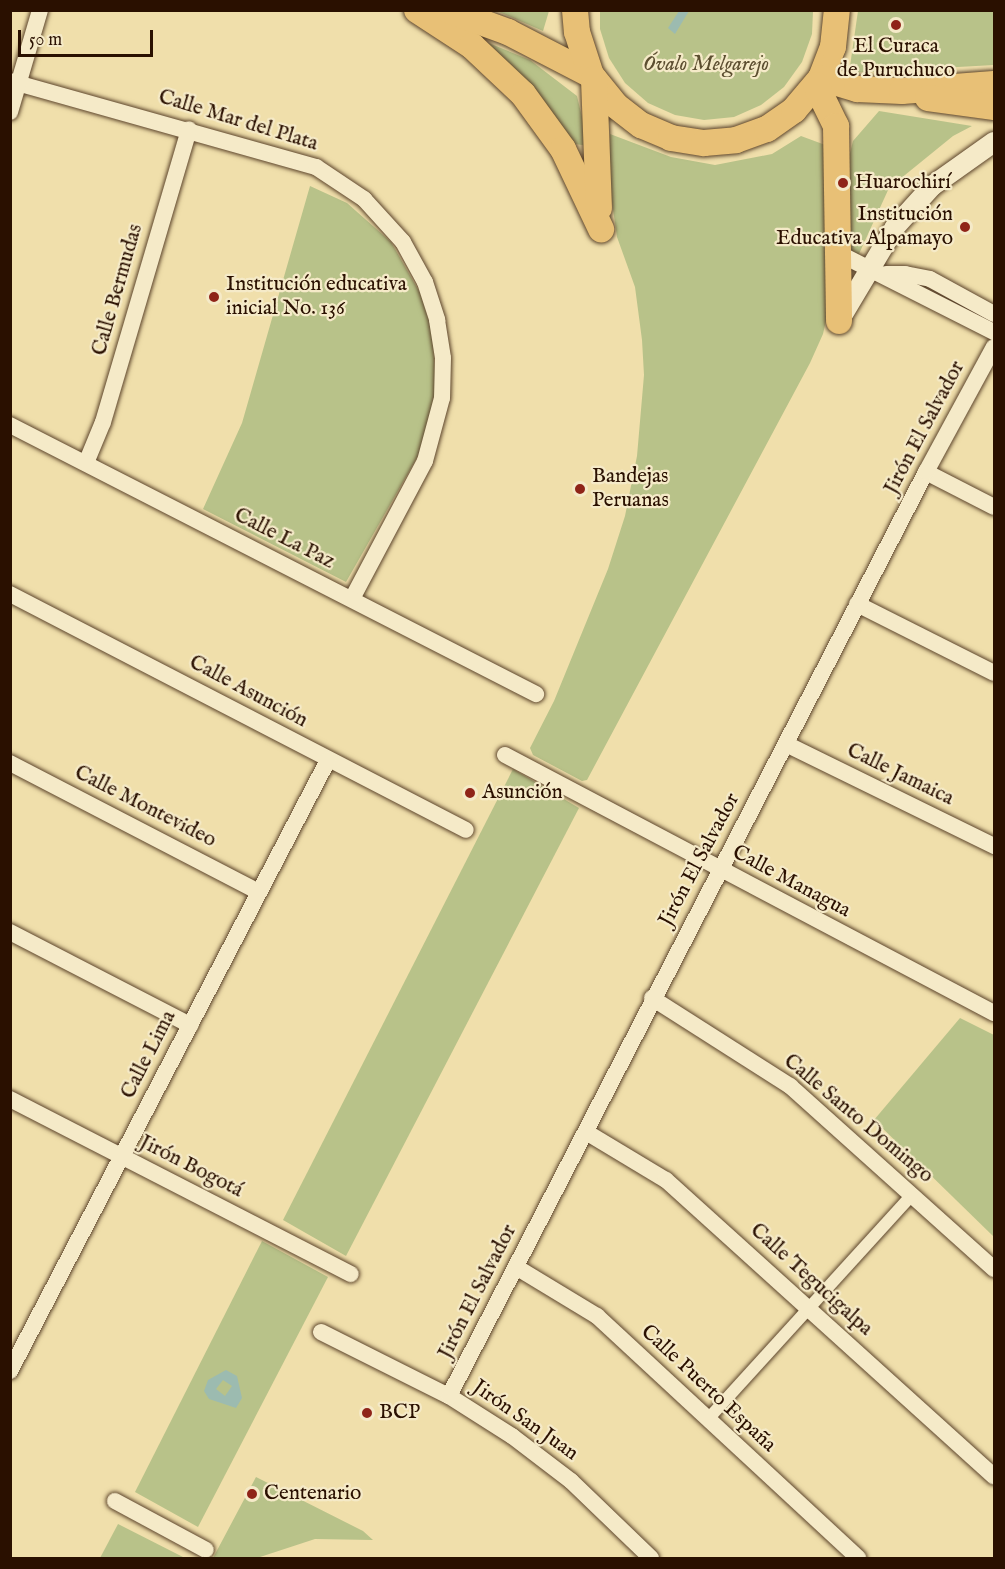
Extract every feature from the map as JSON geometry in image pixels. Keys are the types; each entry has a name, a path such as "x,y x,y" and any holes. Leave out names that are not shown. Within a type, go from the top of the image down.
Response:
{"main road":[{"path":"417,10 472,46 523,94 563,149 601,229 592,77"},
{"path":"448,10 508,32 592,77"},
{"path":"575,10 582,54 592,77 615,105 641,125 671,138 704,143 736,140 767,129 794,110 818,81 833,47 837,10"},
{"path":"818,81 851,88 902,91 994,84"},
{"path":"818,81 836,126 839,321"},
{"path":"902,91 946,103 994,107"}],"street":[{"path":"10,112 15,82 40,10"},
{"name":"Calle Mar del Plata","path":"15,82 316,166 341,181 394,230 430,294 443,358 436,430 425,460 352,599"},
{"name":"Calle Bermudas","path":"86,463 103,422 189,129"},
{"path":"839,321 878,271 894,227 932,186 994,142"},
{"path":"838,253 878,271 908,290 994,332"},
{"path":"878,271 930,279 994,314"},
{"name":"Jirón El Salvador","path":"449,1396 586,1132 652,998 926,472 994,347"},
{"name":"Calle La Paz","path":"10,424 537,694"},
{"path":"926,472 994,507"},
{"name":"Calle Asunción","path":"10,594 466,830"},
{"path":"857,604 994,673"},
{"name":"Calle Jamaica","path":"786,744 994,846"},
{"name":"Calle Managua","path":"505,755 994,1013"},
{"name":"Calle Lima","path":"10,1371 328,760"},
{"name":"Calle Montevideo","path":"10,763 259,892"},
{"path":"10,932 190,1025"},
{"name":"Calle Santo Domingo","path":"652,998 790,1086 994,1269"},
{"name":"Jirón Bogotá","path":"10,1099 351,1274"},
{"name":"Calle Tegucigalpa","path":"586,1132 666,1180 994,1476"},
{"path":"708,1419 913,1194"},
{"name":"Calle Puerto España","path":"516,1267 597,1316 858,1558"},
{"name":"Jirón San Juan","path":"321,1332 449,1396 571,1481 651,1558"},
{"path":"115,1501 206,1550"}],"green space":[{"path":"549,10 543,31 497,11"},
{"name":"Óvalo Melgarejo","path":"600,11 813,11 812,34 802,62 784,87 761,105 734,117 704,120 675,115 648,103 625,83 609,58 600,29"},
{"path":"858,11 994,11 994,65 849,73"},
{"path":"474,37 530,60 577,96 589,146 575,144 522,77"},
{"path":"879,111 972,126 953,136 889,188 853,267 846,260 849,157 853,141"},
{"path":"610,134 671,157 715,165 772,154 801,136 828,146 829,307 823,334 810,363 587,780 582,781 533,755 530,748 554,701 608,569 625,516 637,456 644,375 642,340 635,287 617,237 609,181"},
{"path":"310,186 347,203 391,242 420,293 432,331 436,386 423,447 346,582 203,509 242,423"},
{"path":"513,769 579,808 346,1256 283,1220"},
{"path":"960,1018 994,1035 994,1237 874,1120"},
{"path":"262,1241 328,1277 198,1527 135,1492"},
{"path":"256,1477 363,1531 373,1540 315,1539 257,1558 213,1558"},
{"path":"118,1524 183,1557 100,1558"}],"water":[{"path":"679,11 689,11 675,34 668,28"},
{"path":"226,1370 237,1376 242,1398 236,1408 209,1399 204,1391 208,1380","holes":["223,1380 232,1386 225,1396 216,1389"]}],"place":[{"name":"El Curaca de Puruchuco","path":"896,25"},
{"name":"Huarochirí","path":"843,183"},
{"name":"Institución Educativa Alpamayo","path":"965,227"},
{"name":"Institución educativa inicial No. 136","path":"214,297"},
{"name":"Bandejas Peruanas","path":"580,489"},
{"name":"Asunción","path":"470,793"},
{"name":"BCP","path":"367,1413"},
{"name":"Centenario","path":"252,1494"}]}
